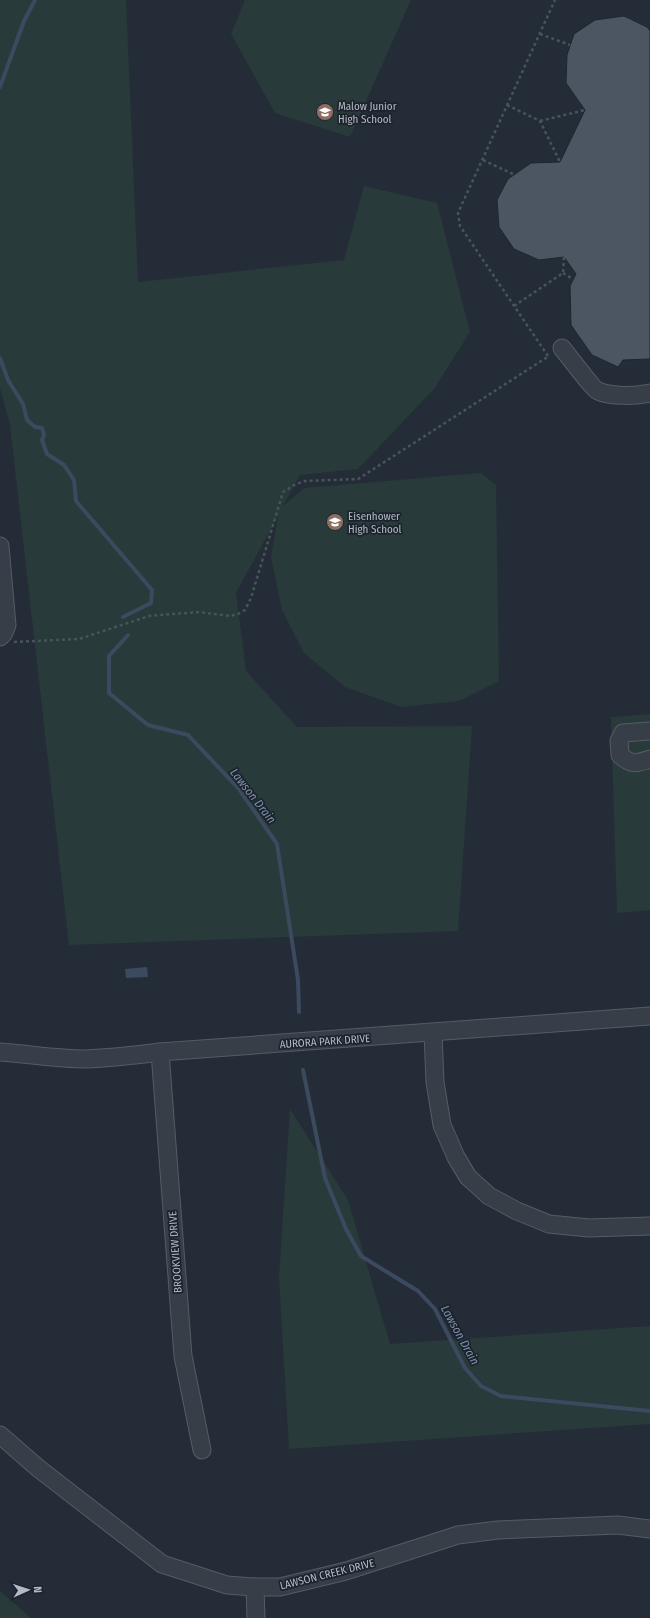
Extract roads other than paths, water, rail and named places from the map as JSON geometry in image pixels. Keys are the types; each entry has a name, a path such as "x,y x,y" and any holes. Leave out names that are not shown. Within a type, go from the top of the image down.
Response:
{"street":[{"path":"562,348 597,391 616,395 638,395 650,393"},
{"path":"0,546 7,625 6,638"},
{"path":"650,731 623,733 619,741 620,755 628,762 639,763 650,759"},
{"name":"AURORA PARK DRIVE","path":"0,1052 85,1059 160,1052 650,1016"},
{"path":"433,1033 435,1082 442,1125 456,1157 468,1177 489,1196 517,1212 549,1224 589,1228 650,1226"},
{"name":"BROOKVIEW DRIVE","path":"160,1052 183,1356 202,1450"},
{"name":"LAWSON CREEK DRIVE","path":"0,1435 38,1468 162,1564 227,1584 255,1587 280,1587 346,1571 458,1536 498,1530 618,1524 650,1529"},
{"path":"255,1587 256,1618"}],"water":[{"path":"147,967 148,977 126,978 125,969"}],"waterway":[{"name":"Lawson Drain","path":"0,87 24,21 35,0"},
{"name":"Lawson Drain","path":"0,358 8,380 23,404 27,420 35,427 42,428 44,435 42,440 47,454 64,465 74,480 76,501 152,590 151,603 123,617"},
{"name":"Lawson Drain","path":"128,635 109,656 109,693 148,725 188,735 239,789 277,844 298,980 299,1012"},
{"name":"Lawson Drain","path":"303,1070 325,1178 346,1229 361,1256 418,1291 435,1309 465,1368 481,1386 501,1396 650,1411"}],"place":[{"name":"Malow Junior High School","path":"325,112"},
{"name":"Eisenhower High School","path":"335,522"}]}
